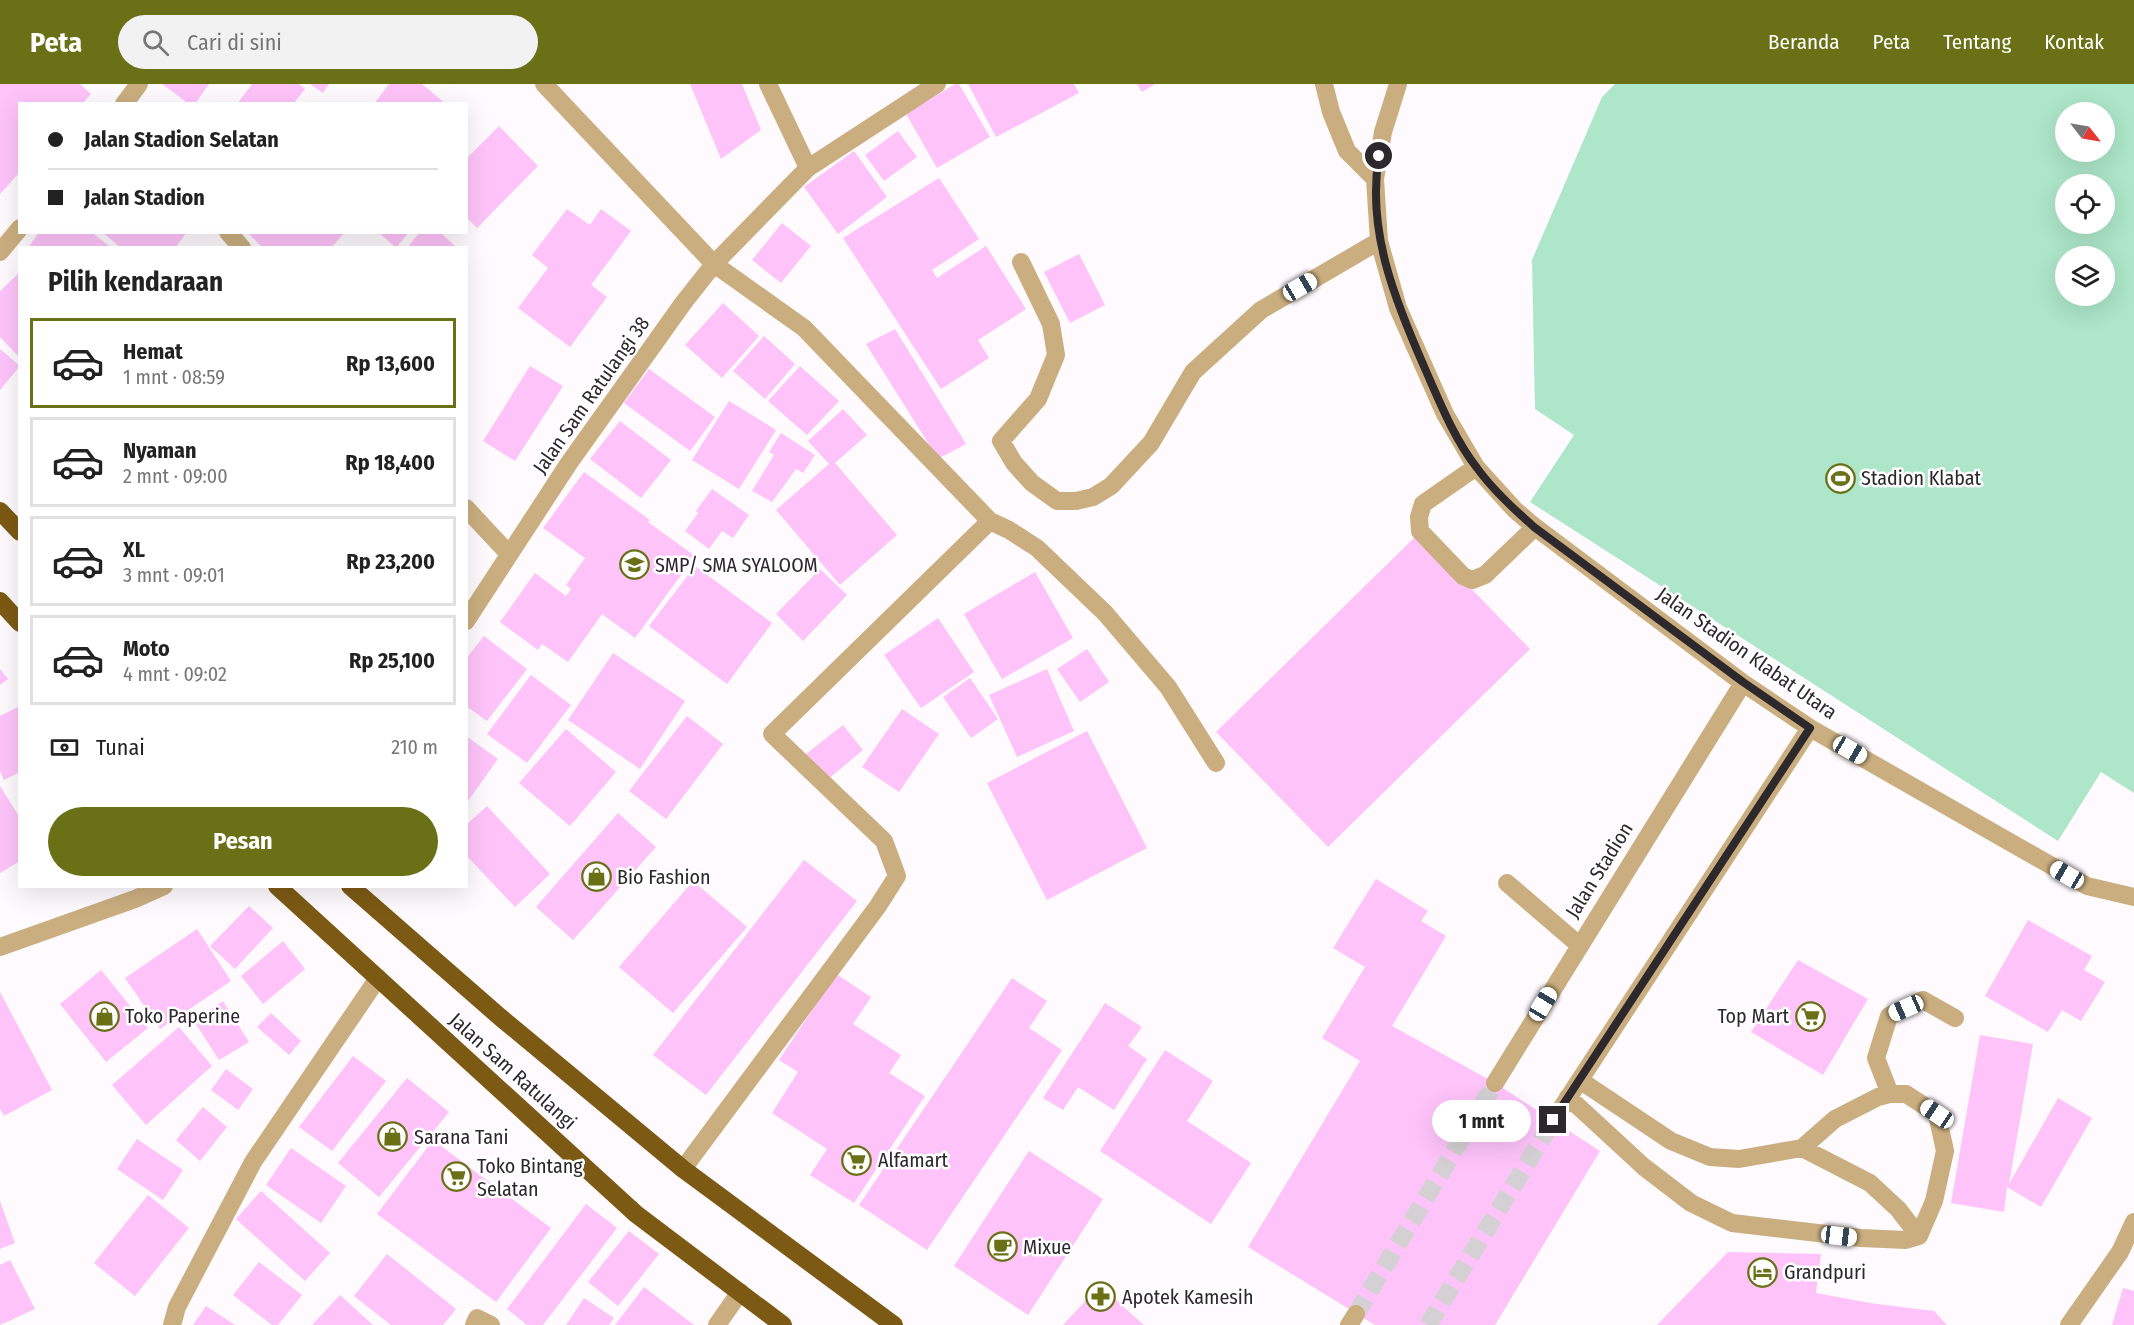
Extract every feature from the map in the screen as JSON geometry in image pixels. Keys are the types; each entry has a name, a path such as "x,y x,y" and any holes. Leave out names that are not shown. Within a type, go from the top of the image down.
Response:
{"highway":[{"path":"0,511 18,530"},
{"path":"0,601 18,621"},
{"path":"352,888 500,1017 683,1169 894,1325"},
{"name":"Jalan Sam Ratulangi","path":"287,890 378,978 636,1214 783,1325"}],"street":[{"path":"126,102 139,84"},
{"path":"544,84 714,264 804,328 990,521 1037,548 1105,613 1168,687 1216,763"},
{"path":"768,84 808,168"},
{"name":"Jalan Sam Ratulangi 38","path":"468,618 569,463 684,302 714,264 808,168 937,84"},
{"path":"1324,84 1331,112 1347,151 1375,179"},
{"name":"Jalan Stadion Klabat Utara","path":"1398,84 1383,132 1375,179 1379,241 1398,308 1445,414 1476,467 1515,510 1534,527 1743,682 1810,728 2086,886 2134,897"},
{"path":"0,252 18,230"},
{"path":"230,234 240,246"},
{"path":"1022,262 1051,324 1056,355 1038,399 1001,441 1014,463 1032,483 1057,501 1076,501 1093,496 1111,486 1151,443 1193,372 1261,310 1379,241"},
{"path":"1476,467 1423,504 1419,517 1420,531 1463,576 1472,580 1485,575 1534,527"},
{"path":"468,510 509,554"},
{"path":"683,1169 878,906 897,876 884,841 772,734 990,521"},
{"name":"Jalan Stadion","path":"1495,1083 1743,682"},
{"path":"1553,1120 1581,1081 1591,1060 1810,728"},
{"path":"1507,883 1579,945"},
{"path":"0,947 135,899 160,888"},
{"path":"172,1325 177,1307 253,1162 378,978"},
{"path":"1890,1094 1876,1058 1889,1016 1923,1000 1956,1018"},
{"path":"1568,1097 1644,1167 1691,1203 1732,1223 1861,1238 1906,1240 1919,1236 1934,1201 1945,1151 1937,1114 1906,1094 1878,1097 1835,1119 1802,1148 1739,1159 1710,1157 1671,1141 1581,1081"},
{"path":"1802,1148 1870,1183 1898,1209 1919,1236"},
{"path":"2069,1325 2127,1253 2134,1222"},
{"path":"717,1325 740,1292"},
{"path":"474,1325 477,1318 491,1325"}],"green space":[{"name":"Stadion Klabat","path":"1615,84 2134,84 2134,793 2101,772 2058,841 1530,502 1574,435 1535,409 1532,260 1602,97"}],"building":[{"path":"0,84 80,84 91,94 84,102 18,102 18,174 0,194"},
{"path":"162,84 209,84 196,102 186,102"},
{"path":"252,84 299,84 305,89 295,102 238,102"},
{"path":"310,84 329,84 323,93"},
{"path":"389,84 422,84 444,102 376,102"},
{"path":"690,84 742,84 761,130 721,159"},
{"path":"955,84 959,84 990,137 937,168 906,114"},
{"path":"968,84 1074,84 1079,93 996,137"},
{"path":"1137,84 1155,84 1142,92"},
{"path":"499,126 538,166 477,228 468,219 468,157"},
{"path":"898,131 917,157 884,181 865,155"},
{"path":"854,151 887,197 838,234 804,187"},
{"path":"939,178 979,239 932,270 937,278 986,246 1026,309 978,340 989,358 941,389 843,238"},
{"path":"567,209 590,225 601,209 631,231 591,285 607,297 570,347 518,308 548,268 532,255"},
{"path":"782,223 811,246 781,283 752,260"},
{"path":"38,234 94,234 109,246 29,246"},
{"path":"104,234 186,234 176,246 119,246"},
{"path":"249,234 343,234 333,246 261,246"},
{"path":"380,234 407,234 398,246 394,246"},
{"path":"418,234 442,234 455,246 409,246"},
{"path":"1079,254 1105,305 1070,323 1044,272"},
{"path":"18,274 18,356 0,337 0,291"},
{"path":"723,303 759,336 722,378 685,345"},
{"path":"895,329 966,444 938,459 866,344"},
{"path":"764,336 795,364 765,399 733,371"},
{"path":"0,349 18,364 18,368 0,390"},
{"path":"530,366 563,386 515,461 483,441"},
{"path":"800,366 839,401 807,435 768,401"},
{"path":"649,369 715,417 690,451 624,403"},
{"path":"729,401 776,430 739,489 692,460"},
{"path":"843,409 867,435 835,463 897,535 840,585 776,510 829,464 808,441"},
{"path":"620,421 671,460 641,498 590,459"},
{"path":"781,433 815,455 803,473 796,469 772,502 752,491 774,455 769,452"},
{"name":"SMP/ SMA SYALOOM","path":"584,472 695,556 635,638 602,614 568,662 542,644 538,650 500,622 535,573 566,596 571,589 566,585 585,558 543,528"},
{"path":"712,489 749,515 733,538 722,531 709,549 685,531"},
{"path":"1418,534 1530,649 1328,847 1216,732"},
{"path":"695,566 772,623 727,684 649,626"},
{"path":"820,569 847,595 803,641 776,614"},
{"path":"1035,572 1073,638 1002,679 964,614"},
{"path":"938,618 974,672 921,708 884,655"},
{"path":"484,636 527,669 487,721 468,707 468,656"},
{"path":"1087,649 1109,682 1080,702 1057,669"},
{"path":"613,653 685,701 640,769 568,720"},
{"path":"0,669 8,679 0,685"},
{"path":"1047,669 1074,731 1017,757 989,695"},
{"path":"531,675 571,705 527,763 487,734"},
{"path":"970,678 998,719 971,738 943,697"},
{"path":"18,707 18,773 4,780 0,771 0,716"},
{"path":"902,709 939,734 899,792 862,767"},
{"path":"687,716 723,744 666,819 629,791"},
{"path":"843,725 863,750 827,780 806,754"},
{"path":"566,729 616,772 570,826 519,783"},
{"path":"1087,731 1147,848 1047,900 987,783"},
{"path":"468,737 498,759 468,801"},
{"path":"0,786 18,815 18,862 0,873"},
{"path":"487,806 550,874 515,907 468,857 468,823"},
{"name":"Bio Fashion","path":"618,813 656,847 573,940 536,907"},
{"path":"804,860 857,901 706,1095 653,1055"},
{"path":"1376,879 1428,911 1421,921 1446,936 1392,1026 1495,1083 1600,1151 1495,1325 1375,1325 1248,1247 1360,1061 1322,1038 1365,967 1333,948"},
{"path":"693,881 747,927 673,1013 619,967"},
{"path":"249,906 273,928 235,969 210,946"},
{"path":"2028,920 2092,956 2084,970 2105,982 2081,1021 2062,1010 2048,1032 1985,996"},
{"path":"197,929 231,981 160,1029 125,978"},
{"path":"283,941 305,969 263,1004 241,976"},
{"name":"Top Mart","path":"1798,960 1868,999 1823,1075 1751,1032"},
{"name":"Toko Paperine","path":"101,970 148,1028 106,1062 60,1004"},
{"path":"836,974 871,997 853,1024 901,1055 889,1073 925,1096 854,1203 810,1175 827,1149 772,1113 798,1072 779,1060"},
{"path":"1012,978 1047,1001 1029,1028 1062,1050 927,1250 859,1205"},
{"path":"0,992 52,1090 4,1116 0,1109"},
{"path":"223,1001 249,1042 219,1060 194,1021"},
{"path":"1105,1003 1142,1027 1128,1046 1147,1059 1114,1110 1078,1087 1063,1110 1043,1098"},
{"path":"271,1013 301,1041 289,1055 257,1027"},
{"path":"179,1027 212,1066 146,1125 112,1085"},
{"path":"1980,1035 2033,1044 2009,1184 2058,1098 2092,1118 2041,1207 2007,1187 2004,1212 1951,1203"},
{"path":"1165,1050 1213,1081 1187,1121 1251,1163 1211,1224 1100,1151"},
{"path":"353,1056 386,1081 332,1151 299,1127"},
{"path":"226,1069 253,1089 238,1110 211,1090"},
{"name":"Sarana Tani","path":"407,1078 449,1112 379,1197 338,1163"},
{"path":"203,1107 227,1127 200,1161 176,1140"},
{"path":"137,1139 183,1170 163,1200 117,1169"},
{"path":"433,1140 551,1228 496,1302 377,1214"},
{"path":"291,1148 346,1186 321,1223 266,1185"},
{"path":"1029,1151 1103,1199 1028,1315 954,1266"},
{"path":"261,1191 330,1253 305,1281 236,1219"},
{"path":"148,1195 189,1228 135,1296 94,1263"},
{"path":"0,1201 15,1243 0,1249"},
{"path":"586,1204 617,1228 543,1325 527,1325 507,1309"},
{"path":"629,1231 659,1254 618,1306 588,1282"},
{"name":"Grandpuri","path":"1728,1252 1821,1254 1816,1293 1934,1311 1947,1325 1657,1325"},
{"path":"387,1254 456,1309 443,1325 391,1325 354,1296"},
{"path":"10,1260 35,1309 0,1325 0,1265"},
{"path":"259,1262 302,1295 278,1325 272,1325 233,1295"},
{"name":"Apotek Kamesih","path":"1100,1285 1127,1310 1144,1325 1063,1325"},
{"path":"644,1287 694,1325 615,1325"},
{"path":"2123,1288 2134,1291 2134,1325 2112,1325"},
{"path":"340,1295 373,1325 312,1325"},
{"path":"584,1298 614,1318 609,1325 566,1325"},
{"path":"206,1306 235,1325 193,1325"}],"tunnel":[{"path":"1356,1314 1495,1083"},
{"path":"1428,1325 1553,1121"}],"place":[{"name":"Stadion Klabat","path":"1840,478"},
{"name":"SMP/ SMA SYALOOM","path":"634,565"},
{"name":"Bio Fashion","path":"596,877"},
{"name":"Toko Paperine","path":"104,1016"},
{"name":"Top Mart","path":"1810,1016"},
{"name":"Sarana Tani","path":"393,1137"},
{"name":"Alfamart","path":"857,1160"},
{"name":"Toko Bintang Selatan","path":"456,1177"},
{"name":"Mixue","path":"1002,1247"},
{"name":"Grandpuri","path":"1763,1272"},
{"name":"Apotek Kamesih","path":"1101,1297"}],"route":[{"path":"1379,156 1375,179 1379,241 1398,308 1445,414 1476,467 1515,510 1534,527 1743,682 1810,728 1591,1060 1581,1081 1553,1120"}]}
